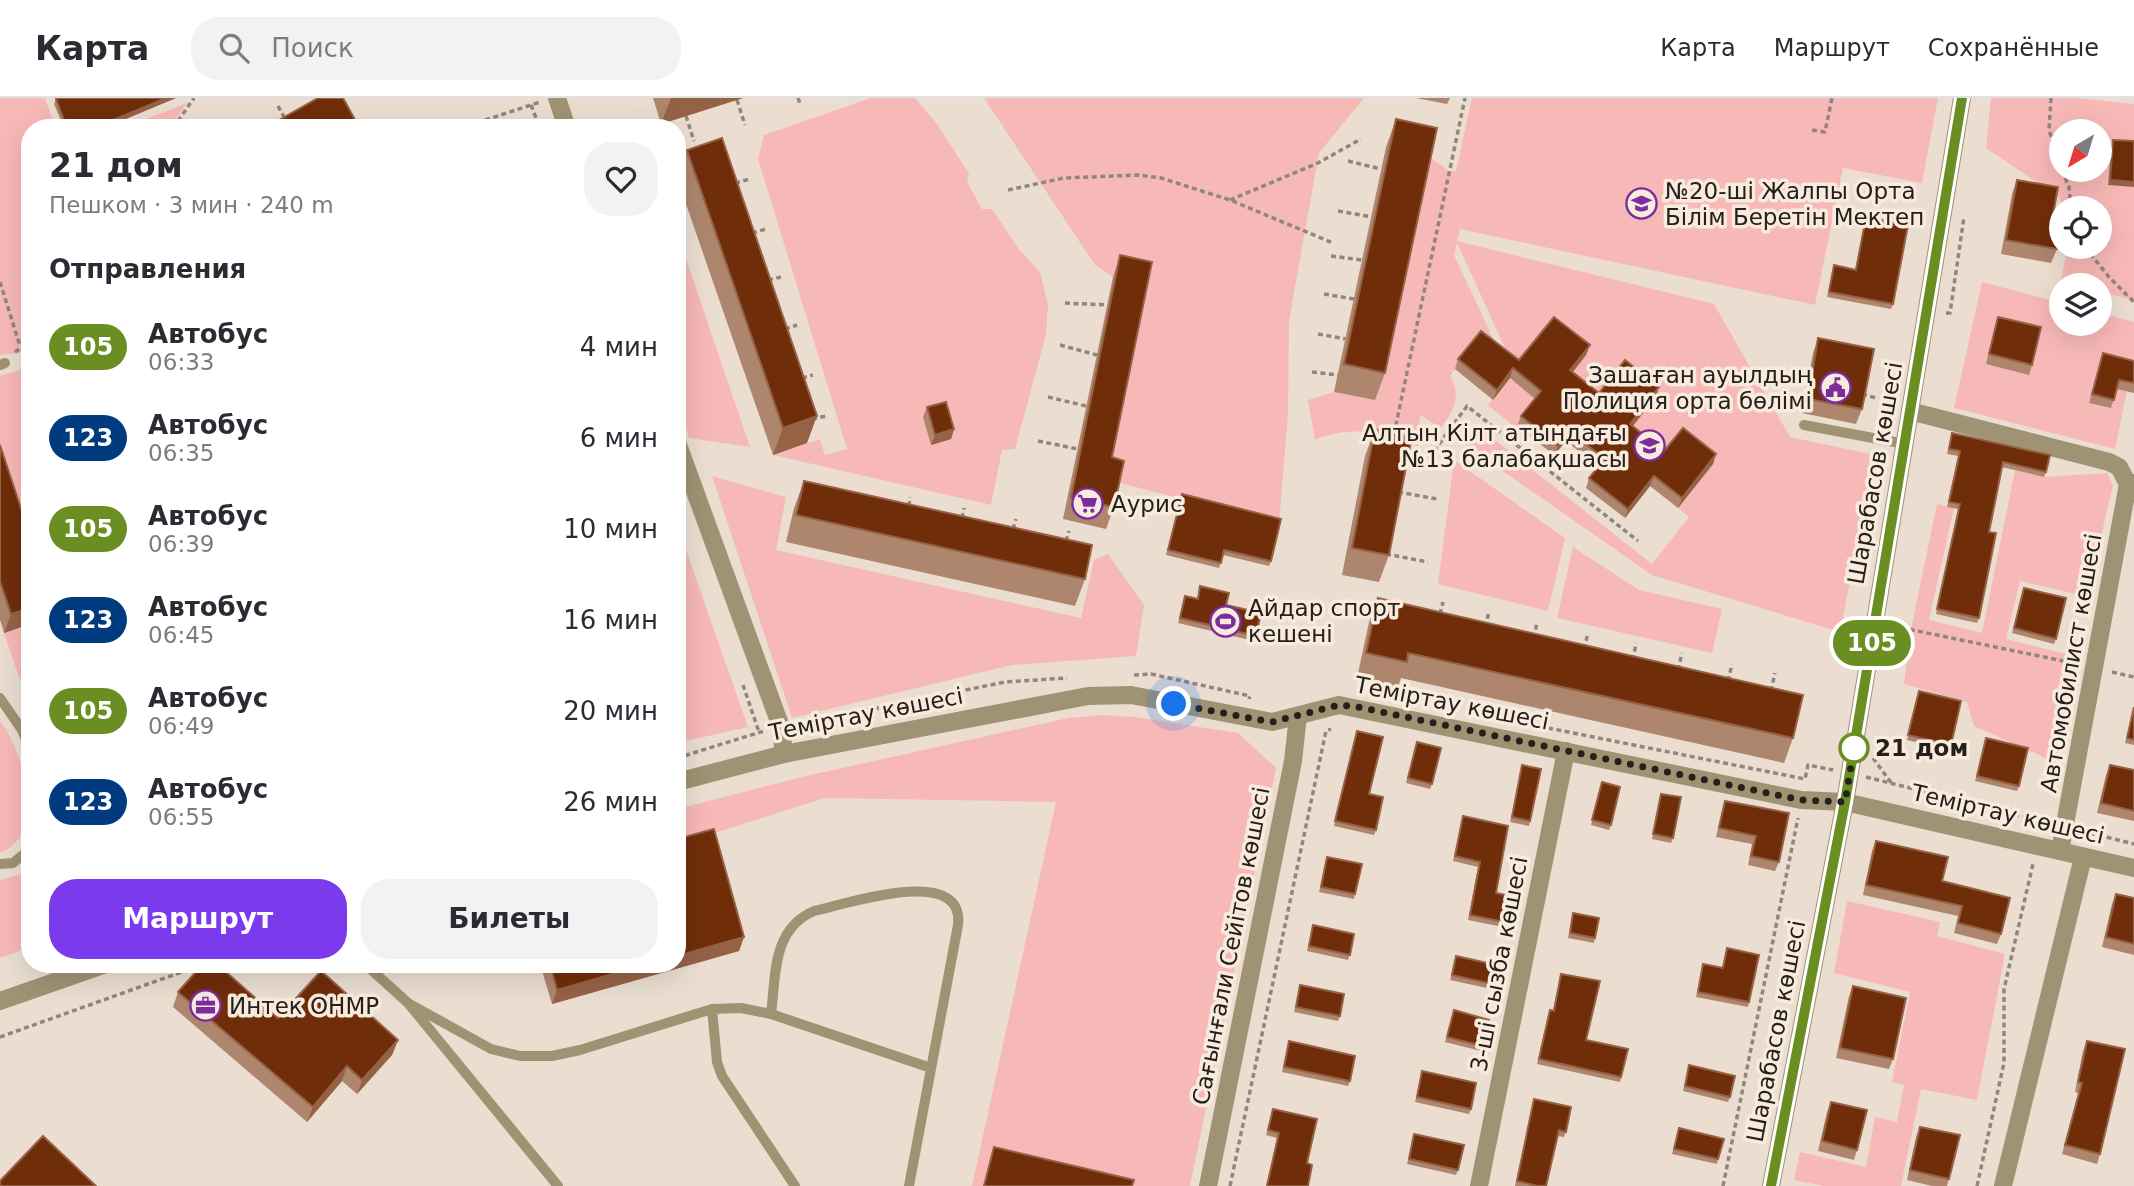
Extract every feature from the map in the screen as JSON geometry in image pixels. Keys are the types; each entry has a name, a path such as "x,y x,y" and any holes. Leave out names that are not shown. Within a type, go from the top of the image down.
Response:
{"street":[{"name":"Шарабасов көшесі","path":"1771,1186 1845,802 1962,98"},
{"path":"549,100 561,119"},
{"name":"Автомобилист көшесі","path":"1910,411 2109,462 2119,467 2131,483 2060,851"},
{"path":"686,467 781,727 784,754"},
{"name":"Теміртау көшесі","path":"686,780 784,754 1088,696 1130,695 1272,722 1339,705 1801,800 1845,802 2134,868"},
{"name":"Сағынғали Сейітов көшесі","path":"1209,1186 1293,761 1298,716"},
{"name":"3-ші сызба көшесі","path":"1479,1186 1566,751"},
{"path":"2003,1186 2082,857"},
{"path":"0,1001 80,973"}],"lane":[{"path":"1804,425 1905,444"},
{"path":"0,698 21,729"},
{"path":"0,864 13,863 21,856"},
{"path":"771,1014 780,944 787,929 799,917 814,911 915,890 931,891 954,904 959,914 909,1186"},
{"path":"375,973 408,1003 558,1186"},
{"path":"408,1003 491,1049 520,1056 551,1056 580,1050 712,1009 741,1008 771,1014 931,1068"},
{"path":"712,1009 717,1062 722,1076 795,1186"}],"path":[{"path":"179,119 194,98"},
{"path":"799,98 801,106"},
{"path":"1393,436 1465,98"},
{"path":"1812,130 1825,132 1832,98"},
{"path":"2049,119 2050,98"},
{"path":"488,119 549,100"},
{"path":"737,100 745,125"},
{"path":"531,105 536,119"},
{"path":"278,106 285,119"},
{"path":"686,116 694,141"},
{"path":"1230,201 1318,163 1362,139"},
{"path":"1348,161 1381,169"},
{"path":"1008,190 1064,178 1138,175 1161,178 1230,201 1333,243"},
{"path":"730,185 750,179"},
{"path":"1338,211 1372,217"},
{"path":"747,235 766,229"},
{"path":"1331,256 1362,260"},
{"path":"2095,259 2134,302"},
{"path":"762,281 781,277"},
{"path":"0,282 21,345"},
{"path":"1325,294 1354,299"},
{"path":"1066,303 1107,305"},
{"path":"779,330 797,326"},
{"path":"1318,334 1346,339"},
{"path":"1060,345 1097,355"},
{"path":"1312,372 1338,375"},
{"path":"800,379 813,375"},
{"path":"1862,394 1876,398"},
{"path":"1048,397 1086,406"},
{"path":"1429,458 1467,406 1638,541"},
{"path":"800,422 826,416"},
{"path":"1038,441 1078,449"},
{"path":"1396,492 1437,499"},
{"path":"908,509 910,497"},
{"path":"962,520 964,508"},
{"path":"1013,531 1016,519"},
{"path":"1066,543 1069,531"},
{"path":"1384,554 1428,562"},
{"path":"1440,615 1443,602"},
{"path":"1483,637 1489,612"},
{"path":"1876,616 1894,626 2134,677"},
{"path":"1532,648 1537,622"},
{"path":"1582,659 1588,633"},
{"path":"1631,669 1636,643"},
{"path":"1676,680 1682,653"},
{"path":"1725,690 1732,664"},
{"path":"1769,700 1775,673"},
{"path":"1230,1186 1326,731 1336,726"},
{"path":"1545,747 1548,726 1805,779 1808,765 1835,770"},
{"path":"1861,776 2054,824"},
{"path":"1723,1186 1796,838 1799,809"},
{"path":"2075,829 2134,844"},
{"path":"1977,1186 2004,1063 2004,989 2036,852"},
{"path":"0,1037 179,973"}],"shaded area":[{"path":"0,98 45,98 53,119 21,119 21,353 0,355"},
{"path":"871,98 915,98 938,125 969,174 967,182 982,209 992,209 1018,248 1040,272 1048,305 1046,335 1015,449 1002,450 991,505 773,455 820,439 825,455 847,449 758,159 764,135"},
{"path":"984,98 1364,98 1319,153 1289,321 1288,414 1279,524 1105,479 1144,284 1113,277 1095,265"},
{"path":"1472,98 1938,98 1922,183 1843,168 1815,305 1460,229 1457,241 1714,304 1790,437 1875,455 1840,632 1652,575 1454,437 1464,427 1481,429 1652,564 1689,517 1678,508 1713,464 1661,460 1596,403 1515,370 1457,243 1454,255 1504,362 1477,341 1450,376 1454,384 1455,404 1441,428 1420,415 1418,446 1366,432 1328,435 1315,440 1308,400 1334,392 1375,400 1427,155 1449,171 1456,171"},
{"path":"1991,98 2078,98 2134,104 2134,300 2112,295 2112,273 2063,273 2065,259 2112,259 2112,196 2057,196 1986,148"},
{"path":"187,103 175,119 146,119"},
{"path":"686,259 750,447 689,438 686,428"},
{"path":"1982,282 2049,300 2049,336 2112,336 2112,316 2134,322 2134,356 2115,449 1954,408"},
{"path":"21,370 21,548 0,484 0,376"},
{"path":"1510,378 1538,401 1516,428 1488,405"},
{"path":"1454,460 1565,538 1548,611 1438,584"},
{"path":"2015,470 2044,477 2107,473 2113,485 2087,597 2020,581 2006,639 2074,656 2074,683 2057,763 1974,726 1967,702 1904,684 1911,629 1937,504 1954,508 1929,620 1982,633"},
{"path":"712,476 786,497 776,550 1081,618 1094,560 1108,554 1144,605 1136,656 1012,665 792,718"},
{"path":"1573,547 1639,590 1722,609 1712,653 1557,618"},
{"path":"686,550 748,727 686,741"},
{"path":"21,627 21,683 4,633"},
{"path":"1103,715 1135,717 1238,733 1276,768 1190,1186 972,1186 1056,802 825,798 686,842 686,807 806,776 1068,718"},
{"path":"0,721 9,734 21,764 21,832 14,844 0,853"},
{"path":"21,874 21,950 0,958 0,880"},
{"path":"1847,901 1940,922 1937,936 2005,954 1977,1100 1921,1089 1901,1186 1824,1186 1794,1180 1800,1152 1866,1167 1875,1117 1897,1122 1904,1085 1892,1082 1910,992 1834,973"}],"building":[{"path":"166,98 116,119 64,119 56,99"},
{"path":"318,98 343,98 355,119 281,119"},
{"path":"1396,119 1437,128 1385,373 1344,364"},
{"path":"722,138 817,416 783,428 687,150"},
{"path":"2113,140 2134,141 2134,182 2112,180"},
{"path":"2017,180 2058,187 2056,196 2049,196 2049,248 2006,240"},
{"path":"1866,217 1908,225 1893,304 1829,292 1834,265 1856,270"},
{"path":"1120,255 1152,262 1112,457 1124,461 1114,507 1071,498"},
{"path":"1554,317 1590,345 1570,370 1599,393 1625,360 1659,387 1630,424 1664,451 1683,428 1716,454 1682,498 1654,476 1628,509 1589,478 1605,459 1569,431 1558,446 1521,416 1541,391 1513,368 1497,390 1458,359 1481,331 1519,360"},
{"path":"1998,317 2041,327 2032,365 1989,354"},
{"path":"1818,338 1874,349 1862,409 1808,399"},
{"path":"2103,353 2134,361 2134,383 2119,380 2114,400 2092,394"},
{"path":"946,402 954,429 935,435 927,407"},
{"path":"1375,429 1412,436 1389,555 1352,548"},
{"path":"1952,433 2050,455 2046,472 2003,462 1989,532 1996,533 1979,618 1937,609 1960,504 1949,502 1960,451 1949,449"},
{"path":"0,445 21,509 21,611 11,614 0,581"},
{"path":"804,481 1092,545 1085,579 796,515"},
{"path":"1182,494 1281,519 1271,561 1224,550 1221,563 1168,550"},
{"path":"1200,586 1229,593 1226,605 1261,613 1256,636 1180,618 1185,596 1198,599"},
{"path":"2024,588 2066,598 2056,639 2014,628"},
{"path":"1378,598 1803,695 1793,738 1408,653 1407,662 1366,653"},
{"path":"1919,691 1961,701 1951,745 1908,735"},
{"path":"2134,707 2134,740 2127,738"},
{"path":"1357,731 1383,737 1369,794 1383,797 1376,830 1335,821"},
{"path":"1986,738 2028,748 2019,786 1977,776"},
{"path":"1417,742 1441,748 1432,784 1408,778"},
{"path":"1522,765 1541,769 1530,821 1512,817"},
{"path":"2110,765 2134,770 2134,811 2101,803"},
{"path":"1602,782 1620,787 1611,825 1592,820"},
{"path":"1661,794 1681,797 1673,838 1653,834"},
{"path":"1725,801 1789,813 1779,862 1751,856 1756,836 1719,828"},
{"path":"1463,816 1508,826 1496,893 1515,897 1510,923 1470,915 1480,862 1455,856"},
{"path":"714,829 744,937 686,953 686,837"},
{"path":"1876,841 1948,857 1942,881 2010,898 2001,934 1958,923 1962,906 1866,885"},
{"path":"1327,857 1362,864 1355,894 1321,887"},
{"path":"2116,894 2134,898 2134,944 2106,937"},
{"path":"1573,913 1599,918 1595,938 1570,933"},
{"path":"1313,925 1354,934 1350,955 1309,946"},
{"path":"1727,948 1759,955 1749,1002 1698,992 1703,964 1723,968"},
{"path":"1456,956 1501,966 1497,985 1452,975"},
{"path":"195,973 227,973 278,1018 319,973 323,973 398,1040 362,1080 347,1066 313,1107 178,992"},
{"path":"552,973 616,973 557,990"},
{"path":"1561,974 1600,981 1586,1040 1628,1049 1621,1077 1539,1059 1550,1010 1554,1011"},
{"path":"1300,985 1344,994 1340,1016 1296,1007"},
{"path":"1853,986 1906,998 1893,1059 1840,1048"},
{"path":"1454,1010 1489,1020 1482,1046 1447,1037"},
{"path":"1289,1041 1355,1056 1350,1081 1284,1067"},
{"path":"2087,1041 2125,1049 2100,1154 2065,1145 2082,1083 2078,1082"},
{"path":"1689,1065 1735,1076 1730,1097 1685,1086"},
{"path":"1422,1071 1476,1083 1471,1109 1417,1097"},
{"path":"1534,1099 1571,1107 1566,1132 1559,1130 1546,1186 1517,1181"},
{"path":"1831,1102 1867,1110 1857,1150 1822,1141"},
{"path":"1273,1109 1317,1119 1307,1163 1312,1165 1308,1186 1267,1186 1279,1133 1268,1130"},
{"path":"1920,1127 1960,1135 1949,1179 1910,1170"},
{"path":"1679,1128 1724,1139 1718,1159 1674,1149"},
{"path":"1414,1134 1464,1145 1458,1170 1409,1159"},
{"path":"43,1136 96,1186 0,1186 0,1181"},
{"path":"994,1147 1134,1180 1132,1186 984,1186"}],"bus line":[{"name":"105","path":"1771,1186 1845,802 1962,98"}],"place":[{"name":"№20-ші Жалпы Орта Білім Беретін Мектеп","path":"1642,204"},
{"name":"Зашаған ауылдың Полиция орта бөлімі","path":"1835,388"},
{"name":"Алтын Кілт атындағы №13 балабақшасы","path":"1650,446"},
{"name":"Аурис","path":"1088,504"},
{"name":"Айдар спорт кешені","path":"1225,621"},
{"name":"21 дом","path":"1854,748"},
{"name":"Интек ОНМР","path":"206,1006"}],"route":[{"path":"1174,704 1244,719 1272,722 1320,708 1339,705 1358,707 1801,800 1845,802 1854,748"}]}
